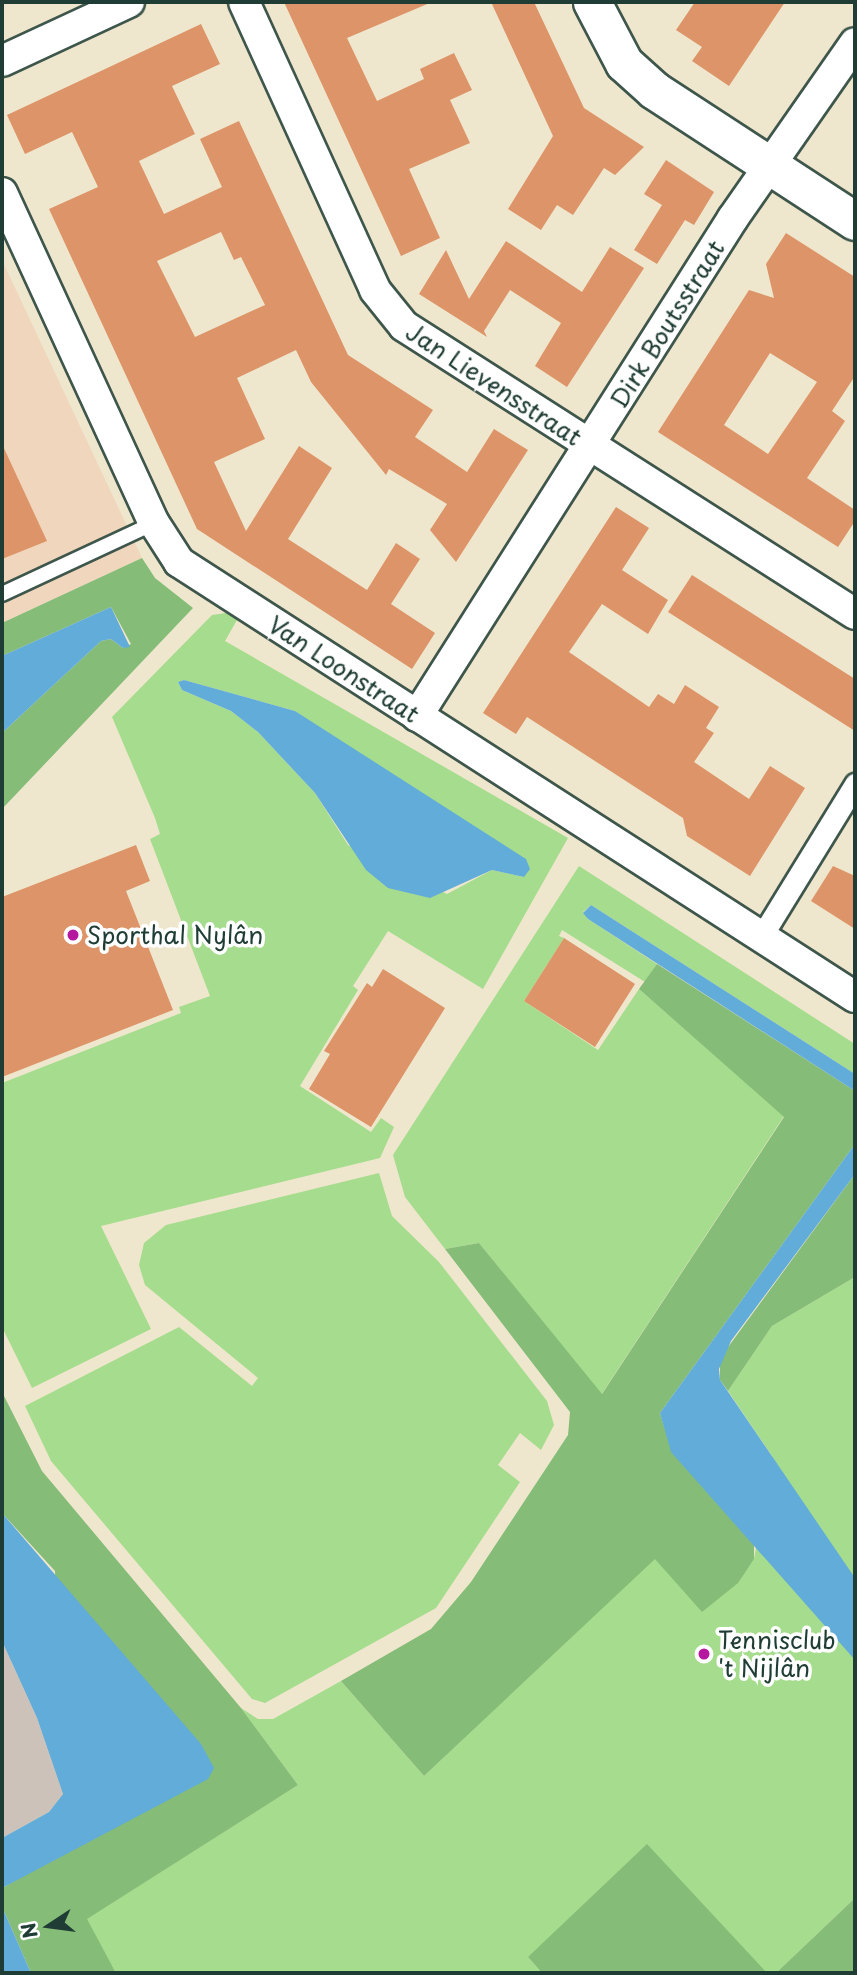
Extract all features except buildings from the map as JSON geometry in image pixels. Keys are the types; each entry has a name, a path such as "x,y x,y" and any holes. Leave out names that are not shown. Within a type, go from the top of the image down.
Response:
{"street":[{"path":"2,61 129,2"},
{"name":"Jan Lievensstraat","path":"244,2 388,310 404,326 855,614"},
{"path":"593,2 624,63 654,90 855,221"},
{"name":"Dirk Boutsstraat","path":"417,716 733,218 855,43"},
{"name":"Van Loonstraat","path":"3,198 154,523 179,562 855,997"},
{"path":"761,937 855,784"}],"lane":[{"path":"2,594 154,523"}],"shaded area":[{"path":"2,260 142,558 2,623"},
{"path":"2,1641 37,1718 63,1794 49,1812 2,1838"}],"green space":[{"path":"142,558 155,578 193,608 2,809 2,733 101,641 111,639 123,648 131,644 111,607 2,656 2,623"},
{"path":"226,613 237,620 225,641 568,838 483,989 388,931 353,986 358,990 300,1086 371,1132 381,1118 394,1127 380,1158 101,1226 151,1329 32,1388 2,1327 2,1083 181,1013 179,1007 210,996 150,839 160,834 155,818 112,717 212,615","holes":["184,680 295,711 524,877 492,870 447,894 348,845 315,793 258,732 231,711 182,690 178,682"]},
{"path":"579,866 855,1044 855,1074 591,905 583,912 588,919 657,964 645,982 562,930 559,936 564,938 524,1001 598,1050 639,989 784,1116 601,1395 479,1243 445,1249 405,1197 393,1155"},
{"path":"657,964 855,1091 855,1144 660,1413 672,1452 754,1545 754,1559 738,1583 702,1612 655,1559 424,1776 341,1681 431,1629 471,1582 568,1435 570,1412 445,1249 479,1243 602,1394 784,1117 639,989"},
{"path":"379,1173 392,1216 439,1262 547,1401 554,1425 541,1450 520,1433 498,1465 520,1482 436,1608 265,1703 252,1699 51,1461 25,1406 179,1327 252,1386 258,1378 145,1285 139,1265 144,1243 166,1225"},
{"path":"855,1174 855,1277 772,1326 728,1391 720,1380 720,1358"},
{"name":"Tennisclub 't Nijlân","path":"855,1277 855,1898 776,1973 528,1957 542,1973 116,1973 86,1919 298,1785 241,1708 258,1719 273,1719 341,1681 424,1776 655,1558 707,1607 737,1583 754,1559 772,1456 728,1391 772,1326"},
{"path":"2,1392 42,1471 241,1708 298,1785 87,1919 116,1973 31,1973 3,1909 4,1887 66,1851 55,1571 2,1513"},
{"path":"647,1844 767,1973 542,1973 528,1957"},
{"path":"855,1898 855,1973 776,1973"}],"water":[{"path":"111,607 130,647 123,648 111,639 101,641 2,733 2,656"},
{"path":"184,680 295,711 526,859 530,869 524,877 492,870 430,898 388,888 366,870 315,793 258,732 231,711 182,690 178,682"},
{"path":"591,905 855,1074 855,1091 588,919 583,913"},
{"path":"855,1144 855,1174 731,1341 719,1369 720,1380 855,1578 855,1660 671,1452 660,1413"},
{"path":"2,1513 201,1744 214,1768 208,1779 4,1887 3,1909 31,1973 2,1973 2,1838 49,1812 63,1794 37,1718 2,1641"}],"place":[{"name":"Sporthal Nylân","path":"73,935"},
{"name":"Tennisclub 't Nijlân","path":"704,1654"}]}
